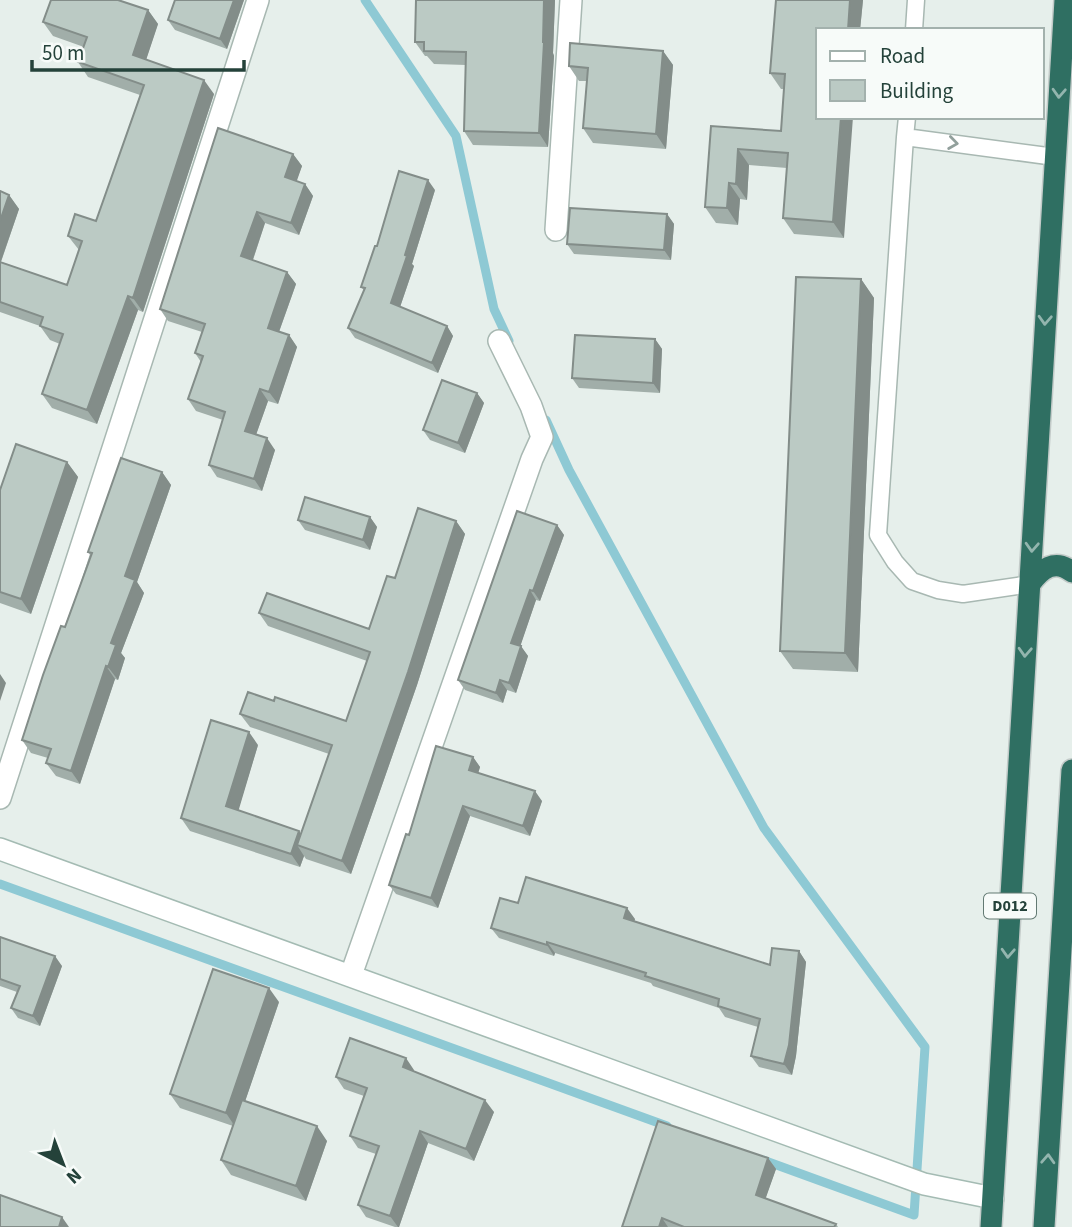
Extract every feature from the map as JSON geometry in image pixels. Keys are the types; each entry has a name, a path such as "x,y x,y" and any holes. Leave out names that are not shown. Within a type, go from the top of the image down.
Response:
{"highway":[{"name":"D012","path":"991,1227 1065,0"},
{"path":"1030,584 1050,566 1060,565 1072,572"},
{"path":"1044,1227 1072,770"}],"street":[{"path":"0,798 258,0"},
{"path":"556,230 571,0"},
{"path":"351,975 542,437 531,406 499,341"},
{"path":"0,849 914,1180 993,1198"}],"lane":[{"path":"914,28 916,0"},
{"path":"907,119 878,535 895,562 912,581 938,590 963,594 1030,584"},
{"path":"905,137 1055,157"}],"building":[{"path":"51,0 118,0 148,10 133,55 204,80 133,298 128,296 87,410 42,394 63,334 40,326 43,317 0,302 0,262 67,285 82,241 68,236 75,214 96,221 144,85 78,62 87,37 43,22"},
{"path":"175,0 234,0 220,39 168,20"},
{"path":"416,0 544,0 539,133 464,131 466,52 424,51 424,42 415,42"},
{"path":"776,0 850,0 848,28 816,28 816,119 841,119 833,222 783,218 788,153 738,149 736,184 729,183 727,208 705,207 711,126 781,131 785,74 770,73"},
{"path":"570,43 663,51 656,134 583,128 588,68 569,66"},
{"path":"218,128 293,154 285,177 305,184 291,223 257,212 241,256 287,272 268,328 289,335 269,392 260,389 245,431 267,438 254,479 209,465 225,412 188,399 203,356 195,353 205,324 160,309"},
{"path":"399,171 428,180 391,303 447,326 432,363 348,328 365,288 361,287 377,246"},
{"path":"0,191 9,195 0,221"},
{"path":"570,208 667,214 664,250 567,244"},
{"path":"796,277 861,279 845,653 780,651"},
{"path":"575,335 655,339 653,383 572,378"},
{"path":"442,380 477,393 458,443 423,430"},
{"path":"16,444 67,462 21,599 0,592 0,490"},
{"path":"121,458 162,472 125,576 135,580 111,643 116,645 108,667 106,666 71,771 46,763 51,749 22,740 61,626 65,627 92,553 88,552"},
{"path":"305,497 370,517 363,540 298,520"},
{"path":"418,508 456,521 408,672 342,861 297,845 332,745 240,714 248,692 274,701 275,697 346,721 370,652 259,613 267,593 369,629 387,576 395,578"},
{"path":"517,511 557,525 511,643 521,646 509,683 500,680 496,693 458,680"},
{"path":"211,720 249,732 226,806 299,831 291,854 181,818"},
{"path":"436,746 473,757 469,770 535,791 523,826 463,806 431,898 389,885 406,834 409,835"},
{"path":"526,877 627,908 624,918 770,965 772,948 799,951 789,1045 784,1064 751,1056 760,1019 718,1006 719,999 547,942 547,945 491,928 500,898 518,903"},
{"path":"0,937 55,956 33,1016 11,1008 20,986 0,979"},
{"path":"213,969 269,988 226,1113 170,1094"},
{"path":"350,1038 406,1058 403,1067 485,1100 466,1149 420,1131 390,1216 358,1205 379,1146 350,1136 367,1088 336,1077"},
{"path":"242,1100 317,1126 296,1186 221,1160"},
{"path":"658,1121 768,1158 756,1195 836,1224 834,1227 684,1227 662,1218 659,1227 622,1227"},
{"path":"0,1195 62,1217 59,1227 0,1227"}],"waterway":[{"path":"365,0 456,136 494,309 509,341"},
{"path":"546,420 569,470 764,828 925,1047 914,1215 763,1160"},
{"path":"0,884 667,1126"}]}
